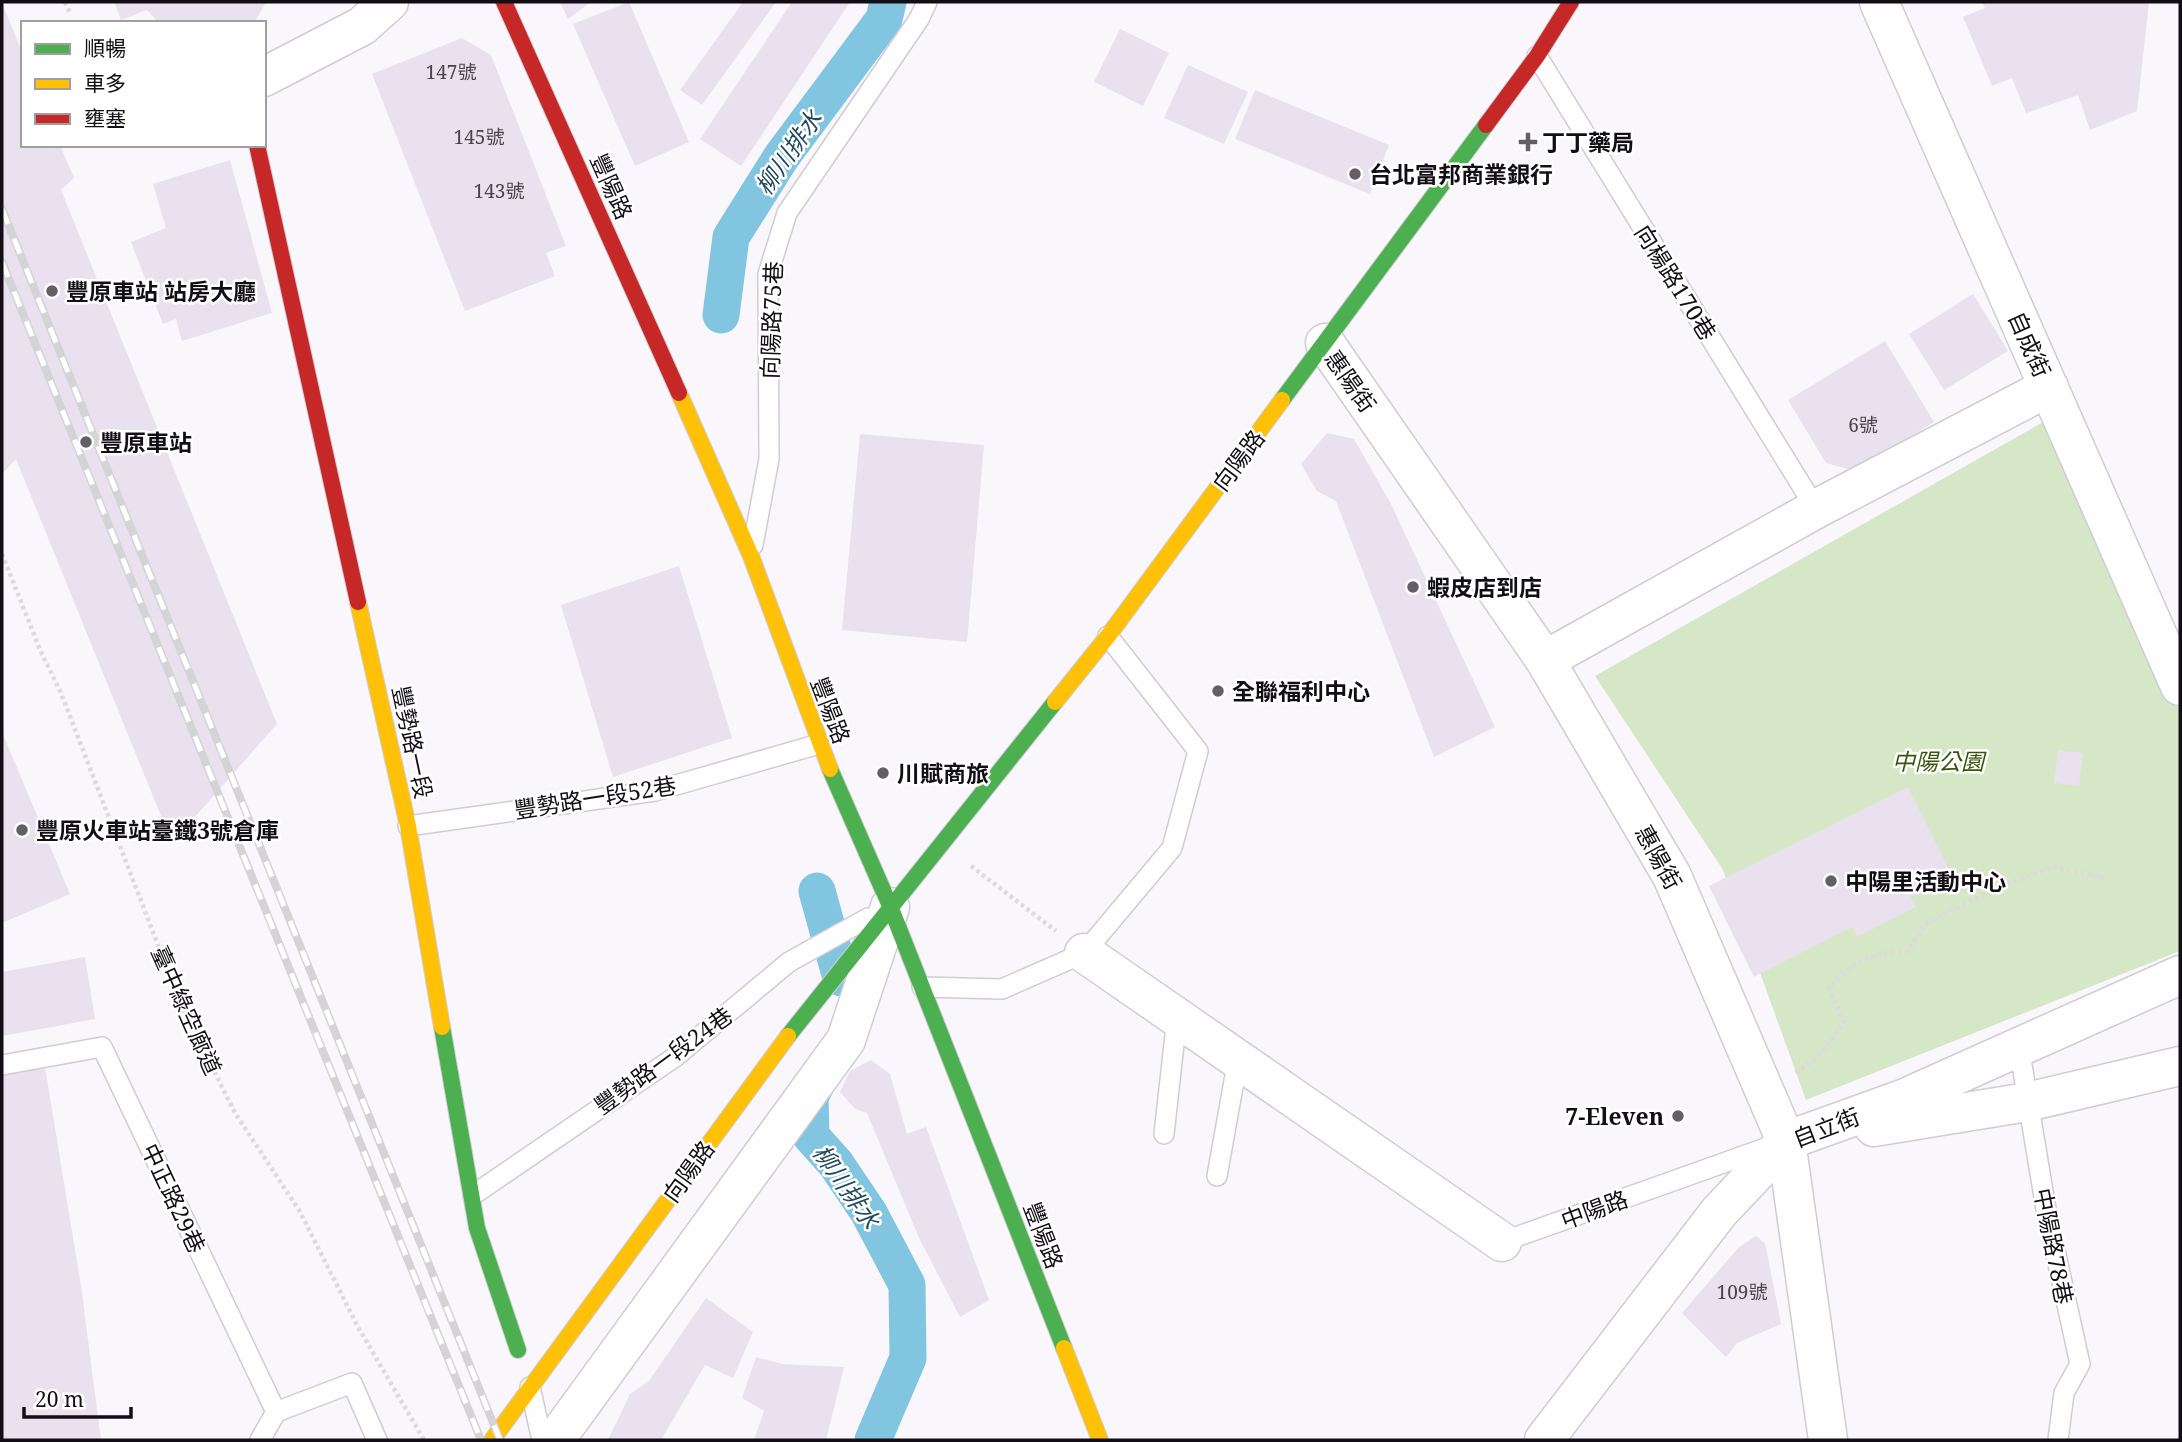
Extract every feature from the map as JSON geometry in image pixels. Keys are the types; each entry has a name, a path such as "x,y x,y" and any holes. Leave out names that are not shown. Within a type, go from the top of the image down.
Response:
{"street":[{"path":"266,76 375,14 409,2"},
{"name":"豐陽路","path":"504,2 751,556 819,744 890,906 1100,1440"},
{"name":"向陽路","path":"492,1440 817,997 1108,636 1537,56 1571,2"},
{"name":"自成街","path":"1879,2 2180,686"},
{"name":"豐勢路一段","path":"257,147 408,826 477,1228 518,1350"},
{"name":"惠陽街","path":"1325,343 1545,660 1672,876 1786,1141 1828,1440"},
{"path":"1545,660 1816,509 2049,387"},
{"name":"向陽路","path":"555,1440 846,1040 890,906"},
{"name":"中陽路","path":"1084,953 1502,1242"},
{"name":"自立街","path":"1544,1440 1718,1212 1786,1141 1905,1098 2180,975"},
{"name":"中陽路","path":"1786,1141 2027,1102 2180,1066"}],"lane":[{"name":"向陽路75巷","path":"751,556 769,458 768,274 779,233 787,213 919,19 927,2"},
{"name":"向楊路170巷","path":"1537,56 1816,509"},
{"path":"922,987 1002,989 1084,953 1172,848 1198,751 1108,636"},
{"name":"豐勢路一段52巷","path":"408,826 655,791 819,744"},
{"name":"豐勢路一段24巷","path":"472,1195 675,1057 789,962 890,906"},
{"path":"1164,1134 1177,1017"},
{"name":"中正路29巷","path":"2,1065 102,1047 276,1412"},
{"name":"中陽路78巷","path":"2020,1047 2027,1102 2063,1297 2080,1364 2064,1393 2058,1440"},
{"path":"1217,1176 1238,1059"},
{"name":"中陽路","path":"1502,1242 1786,1141"},
{"path":"518,1350 531,1389 542,1440"},
{"path":"260,1440 276,1412 352,1383 377,1440"}],"path":[{"path":"65,2 70,13"},
{"name":"臺中綠空廊道","path":"2,554 41,652 61,693 180,1002 235,1113 299,1210 358,1327 424,1440"},
{"path":"965,862 1084,953"},
{"path":"1763,1087 1792,1077 1822,1053 1844,1022 1829,988 1849,965 1879,952 1908,951 1925,924 2006,884 2053,867 2106,878"}],"green space":[{"name":"中陽公園","path":"2052,417 2180,713 2180,951 1806,1100 1723,870 1595,676"}],"building":[{"path":"114,2 266,2 255,21 157,21 147,10 121,20"},
{"path":"560,2 591,2 568,19"},
{"path":"629,2 689,142 635,166 573,24"},
{"path":"743,2 776,2 702,105 680,90"},
{"path":"792,2 850,2 741,166 700,139"},
{"path":"1982,2 2149,2 2137,111 2090,130 2078,95 2026,113 2012,78 1992,86 1963,17 1985,8"},
{"name":"豐原車站","path":"2,3 21,49 21,147 61,147 74,178 61,190 277,724 172,843 16,459 2,474"},
{"path":"1120,29 1169,53 1143,106 1094,82"},
{"path":"462,38 491,55 566,246 546,253 555,276 465,311 372,74"},
{"path":"1188,65 1248,92 1224,144 1164,118"},
{"path":"1255,90 1389,145 1370,194 1235,139"},
{"path":"230,160 272,313 182,341 176,319 163,324 131,242 166,228 153,184"},
{"path":"1973,294 2008,351 1944,390 1909,334"},
{"path":"1885,341 1934,422 1855,471 1826,463 1788,400"},
{"path":"1327,433 1354,439 1391,504 1495,727 1434,757 1336,501 1317,491 1301,464"},
{"path":"860,434 984,445 967,642 842,630"},
{"path":"679,566 732,738 613,777 561,605"},
{"name":"豐原火車站臺鐵3號倉庫","path":"2,732 70,894 2,923"},
{"path":"2058,750 2083,753 2079,786 2054,783"},
{"name":"中陽里活動中心","path":"1908,787 1952,875 1910,896 1916,907 1857,937 1852,927 1754,977 1709,886"},
{"path":"85,957 95,1019 2,1036 2,972"},
{"path":"871,1060 890,1074 907,1134 926,1127 989,1300 960,1317 919,1238 867,1113 855,1109 840,1092 850,1071"},
{"path":"45,1067 81,1286 101,1440 2,1440 2,1075"},
{"path":"1756,1236 1765,1243 1781,1324 1737,1343 1726,1357 1682,1313 1739,1247"},
{"path":"706,1298 753,1332 733,1378 705,1365 661,1440 608,1440 630,1394 649,1381"},
{"path":"756,1357 782,1364 844,1367 826,1440 754,1440 764,1411 742,1398"}],"waterway":[{"name":"柳川排水","path":"721,315 731,237 782,156 884,19 888,2"},
{"name":"柳川排水","path":"817,891 841,978"},
{"name":"柳川排水","path":"822,1073 810,1097 811,1136 836,1164 869,1213 907,1285 908,1358 873,1440"}],"railway":[{"path":"2,209 500,1440"},
{"path":"2,262 481,1440"}],"traffic: fast":[{"path":"1282,400 1486,125"},
{"path":"788,1036 1055,702"},
{"path":"830,769 890,906 1064,1348"},
{"path":"442,1027 477,1228 518,1350"}],"traffic: slow":[{"path":"679,393 751,556 830,769"},
{"path":"1055,702 1108,636 1282,400"},
{"path":"358,602 408,826 442,1027"},
{"path":"492,1440 788,1036"},
{"path":"1064,1348 1100,1440"}],"traffic: jam":[{"path":"504,2 679,393"},
{"path":"1486,125 1537,56 1571,2"},
{"path":"257,147 358,602"}],"place":[{"name":"丁丁藥局","path":"1528,142"},
{"name":"台北富邦商業銀行","path":"1355,174"},
{"name":"豐原車站 站房大廳","path":"52,291"},
{"name":"豐原車站","path":"86,442"},
{"name":"蝦皮店到店","path":"1413,587"},
{"name":"全聯福利中心","path":"1218,691"},
{"name":"川賦商旅","path":"883,773"},
{"name":"豐原火車站臺鐵3號倉庫","path":"22,830"},
{"name":"中陽里活動中心","path":"1831,881"},
{"name":"7-Eleven","path":"1678,1116"}]}
